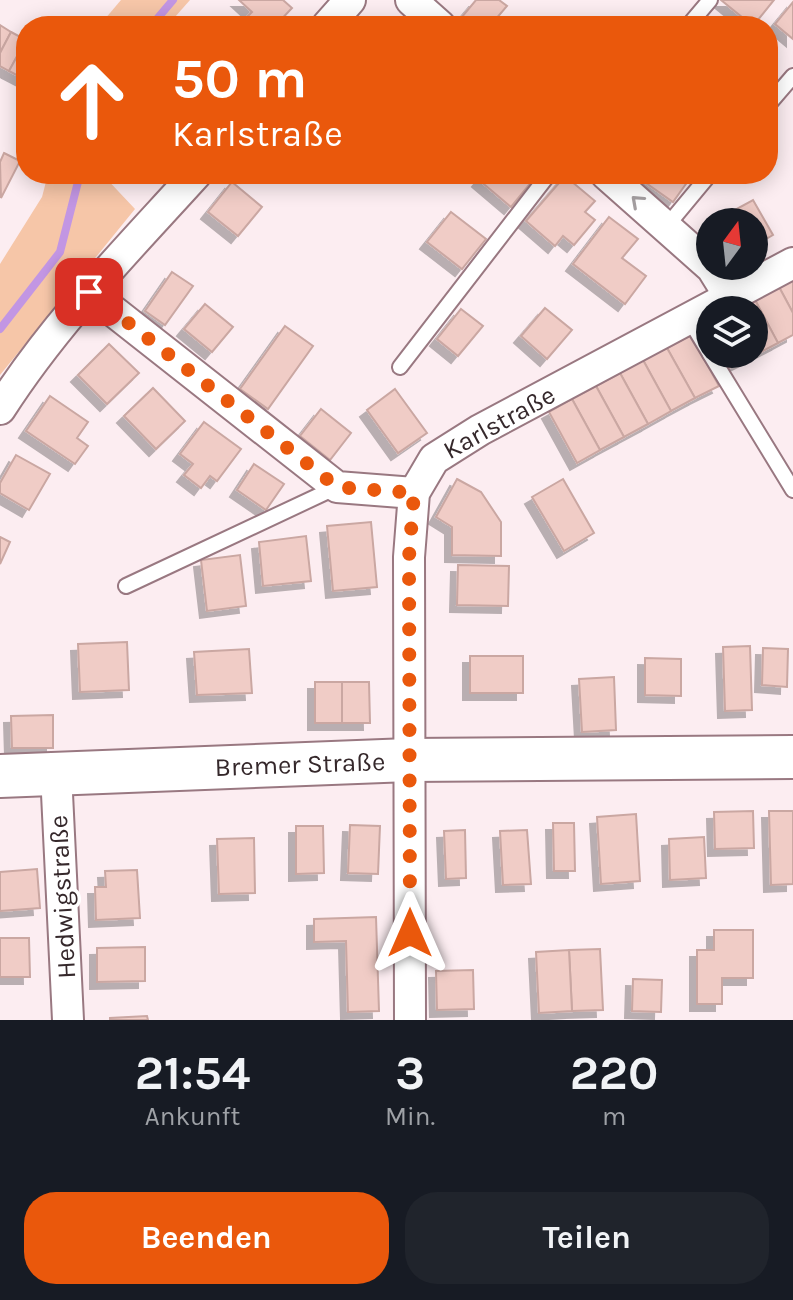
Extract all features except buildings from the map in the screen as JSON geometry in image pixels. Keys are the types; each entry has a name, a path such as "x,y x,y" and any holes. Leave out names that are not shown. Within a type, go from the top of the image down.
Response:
{"street":[{"path":"336,16 350,0"},
{"path":"411,0 429,16"},
{"path":"0,409 25,370 89,292 187,184"},
{"path":"617,184 712,268 729,296"},
{"name":"Karlstraße","path":"732,296 793,263"},
{"path":"89,292 337,487 414,493"},
{"name":"Karlstraße","path":"410,1020 409,557 414,493 434,459 480,430 696,315"},
{"name":"Bremer Straße","path":"0,776 409,760 793,757"},
{"name":"Hedwigstraße","path":"56,773 68,1020"}],"lane":[{"path":"696,16 710,0"},
{"path":"778,93 793,76"},
{"path":"400,367 541,184"},
{"path":"666,227 702,184"},
{"path":"689,319 696,331"},
{"path":"719,368 793,490"},
{"path":"126,586 337,487"}],"shaded area":[{"path":"121,0 190,0 176,16 107,16"},
{"path":"45,184 111,184 135,209 0,375 0,264 42,197"}],"waterway":[{"path":"159,16 173,0"},
{"path":"0,329 60,252 77,184"}],"route":[{"path":"89,292 337,487 414,493 409,557 410,933"}]}
